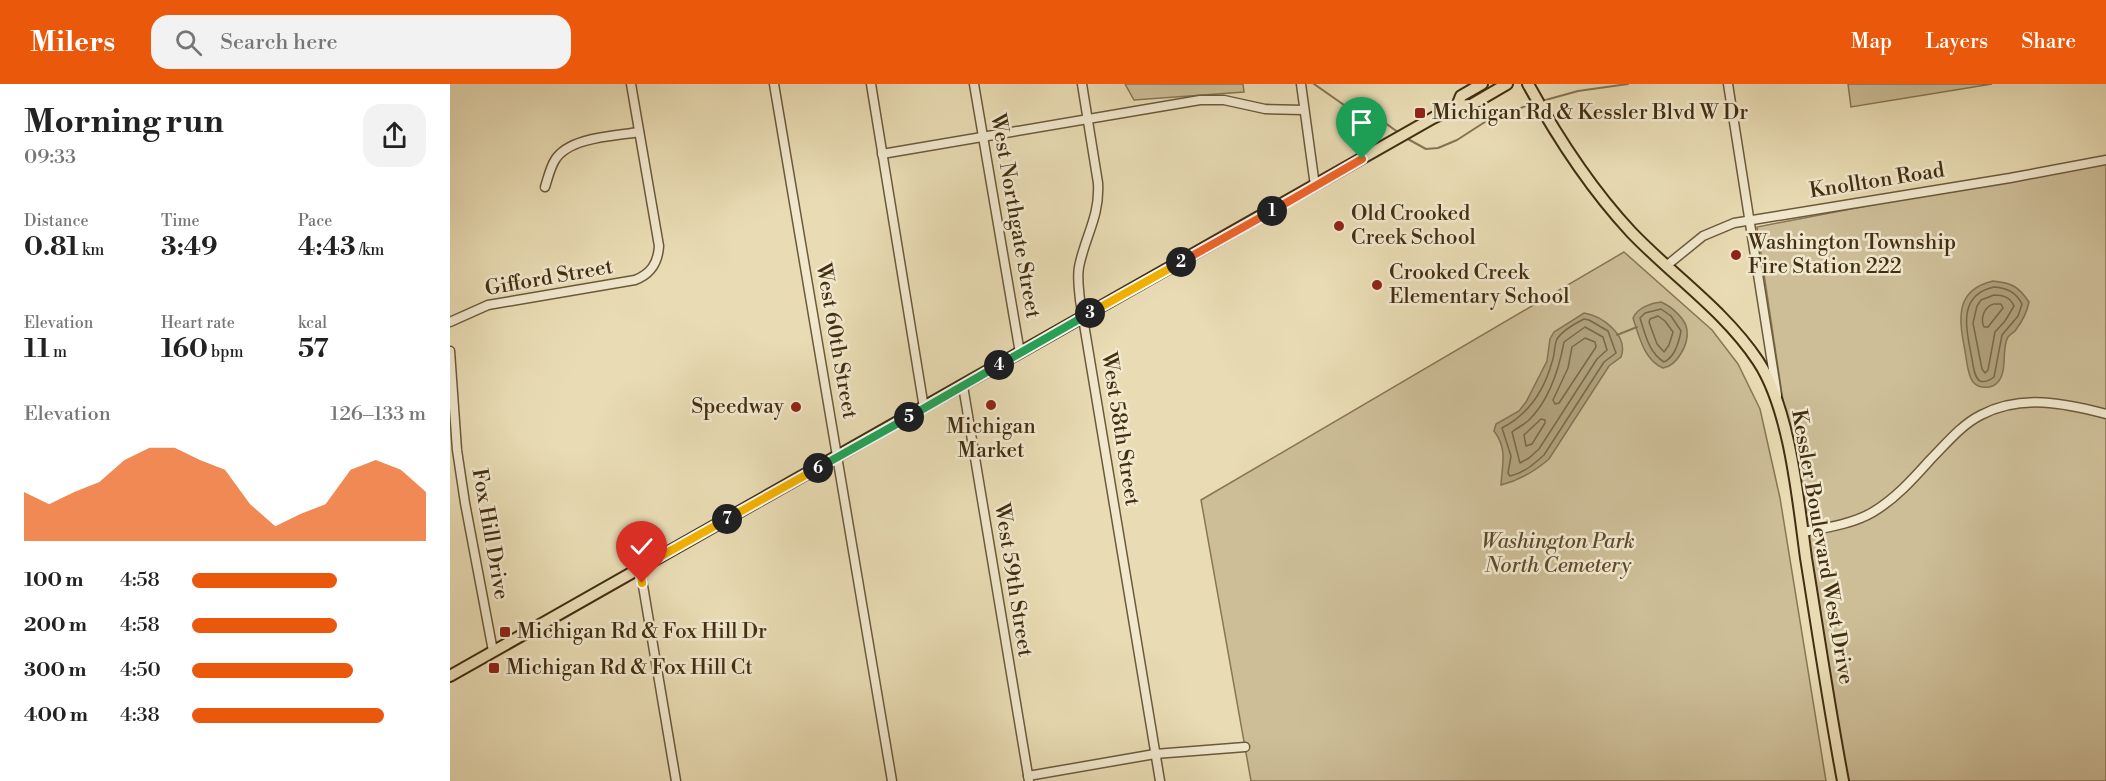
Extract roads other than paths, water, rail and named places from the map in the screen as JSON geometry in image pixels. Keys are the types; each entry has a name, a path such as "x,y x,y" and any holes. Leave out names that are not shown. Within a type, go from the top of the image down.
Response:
{"main road":[{"path":"1457,106 1461,96 1482,84"},
{"path":"450,676 1377,150 1457,106 1471,105 1507,84"},
{"name":"Kessler Boulevard West Drive","path":"1529,86 1568,153 1605,202 1631,232 1737,333 1759,362 1770,383 1779,406 1803,532 1827,695 1843,781"}],"street":[{"path":"545,187 555,160 570,146 578,142 639,132 631,84"},
{"name":"West 60th Street","path":"774,84 892,781"},
{"path":"871,84 924,408"},
{"name":"West Northgate Street","path":"974,84 1020,353"},
{"name":"West 58th Street","path":"1082,84 1098,196 1094,222 1079,267 1079,291 1160,781"},
{"path":"1301,84 1315,186"},
{"path":"1728,84 1779,406"},
{"path":"882,154 1210,99 1257,108 1304,106"},
{"name":"Gifford Street","path":"450,322 488,305 635,280 653,268 657,260 658,246 639,132"},
{"name":"Knollton Road","path":"1666,266 1703,236 1728,225 2106,160"},
{"name":"Fox Hill Drive","path":"450,351 453,434 493,651"},
{"name":"West 59th Street","path":"963,386 1028,778"},
{"path":"1803,532 1831,527 1872,513 1902,491 1958,431 1981,414 2010,404 2026,402 2055,403 2106,414"},
{"path":"640,568 676,781"},
{"path":"1028,778 1155,754 1245,747"}],"water":[{"path":"1993,281 2014,286 2029,302 2022,321 2006,342 2001,377 1992,386 1986,387 1973,382 1970,375 1961,318 1965,299 1971,291"},
{"path":"1661,302 1677,313 1687,330 1686,342 1681,354 1673,363 1663,368 1647,353 1633,318 1645,307"},
{"path":"1584,313 1599,318 1613,328 1621,342 1621,357 1609,366 1549,459 1526,475 1501,485 1503,451 1494,431 1496,424 1519,411 1526,402 1547,361 1550,339 1554,332"}],"waterway":[{"path":"1314,84 1344,105 1373,114 1399,133"},
{"path":"1542,101 1578,91 1628,84"},
{"path":"1406,138 1426,149 1438,148 1457,140 1488,120 1534,103"},
{"path":"1617,335 1637,327"}],"place":[{"name":"Michigan Rd & Kessler Blvd W Dr","path":"1420,113"},
{"name":"Old Crooked Creek School","path":"1339,226"},
{"name":"Washington Township Fire Station 222","path":"1736,255"},
{"name":"Crooked Creek Elementary School","path":"1377,285"},
{"name":"Michigan Market","path":"991,405"},
{"name":"Speedway","path":"796,407"},
{"name":"Michigan Rd & Fox Hill Dr","path":"505,632"},
{"name":"Michigan Rd & Fox Hill Ct","path":"494,668"}],"park label":[{"name":"Washington Park North Cemetery","path":"1558,554"}]}
